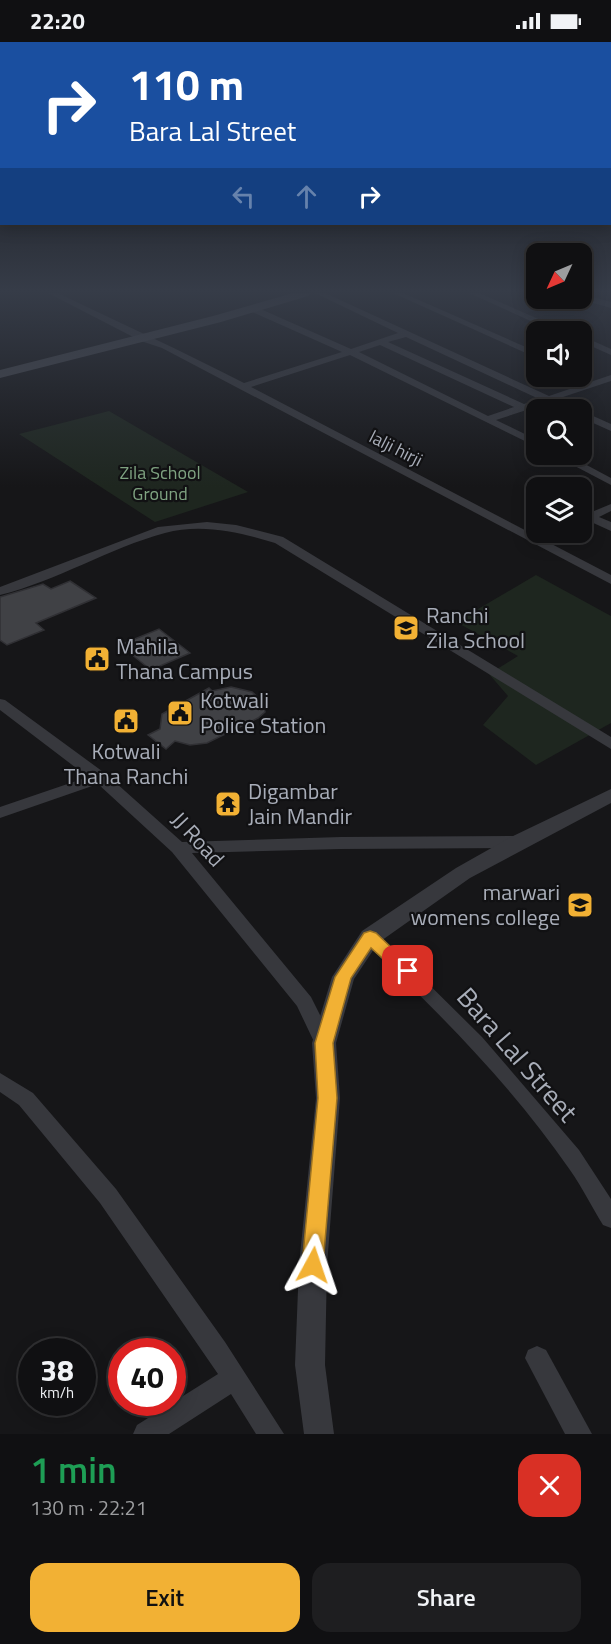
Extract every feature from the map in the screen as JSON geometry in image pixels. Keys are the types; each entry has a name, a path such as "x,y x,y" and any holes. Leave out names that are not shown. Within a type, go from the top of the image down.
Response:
{"main road":[{"path":"0,365 32,358"},
{"path":"0,375 59,358"}],"street":[{"name":"lalji hirji","path":"188,358 526,534"},
{"path":"243,387 333,358"},
{"path":"363,358 526,438"},
{"path":"415,358 522,407"},
{"path":"462,358 548,398"},
{"path":"489,419 611,378"},
{"path":"592,380 611,388"},
{"path":"592,419 611,428"},
{"path":"578,465 611,482"},
{"path":"592,515 611,507"},
{"path":"592,520 611,527"},
{"path":"0,591 176,527 214,526 248,530 279,540 611,744"},
{"name":"lalji hirji","path":"543,543 611,580"},
{"name":"JJ Road","path":"0,703 100,778 178,848 236,916 303,1002 324,1043"},
{"path":"0,813 100,778"},
{"path":"319,1434 310,1365 313,1265 328,1098 324,1043 343,977 370,937 463,873 611,795"},
{"path":"178,848 341,843 518,842"},
{"name":"Bara Lal Street","path":"370,937 408,971 511,1083 573,1158 611,1218"},
{"path":"0,1081 26,1100 78,1158 128,1223 235,1377 271,1434"},
{"path":"537,1358 579,1434"},
{"path":"146,1434 235,1377"}],"green space":[{"name":"Zila School Ground","path":"109,411 248,492 155,522 19,434"},
{"path":"536,575 611,616 611,723 536,765 483,725 508,696 489,674 518,656 456,622"}],"building":[{"path":"70,581 96,598 36,623 44,630 7,645 0,640 0,597 43,584 51,589"},
{"path":"159,629 190,653 151,670 120,645"},
{"path":"231,687 252,692 263,702 265,712 258,718 207,743 190,745 175,741 166,749 148,735 160,729 162,714 209,688 212,691"}],"place":[{"name":"Ranchi Zila School","path":"406,628"},
{"name":"Mahila Thana Campus","path":"97,659"},
{"name":"Kotwali Police Station","path":"180,713"},
{"name":"Kotwali Thana Ranchi","path":"126,721"},
{"name":"Digambar Jain Mandir","path":"228,804"},
{"name":"marwari womens college","path":"580,905"}],"route":[{"path":"313,1265 328,1098 324,1043 343,977 370,937 408,971"}]}
